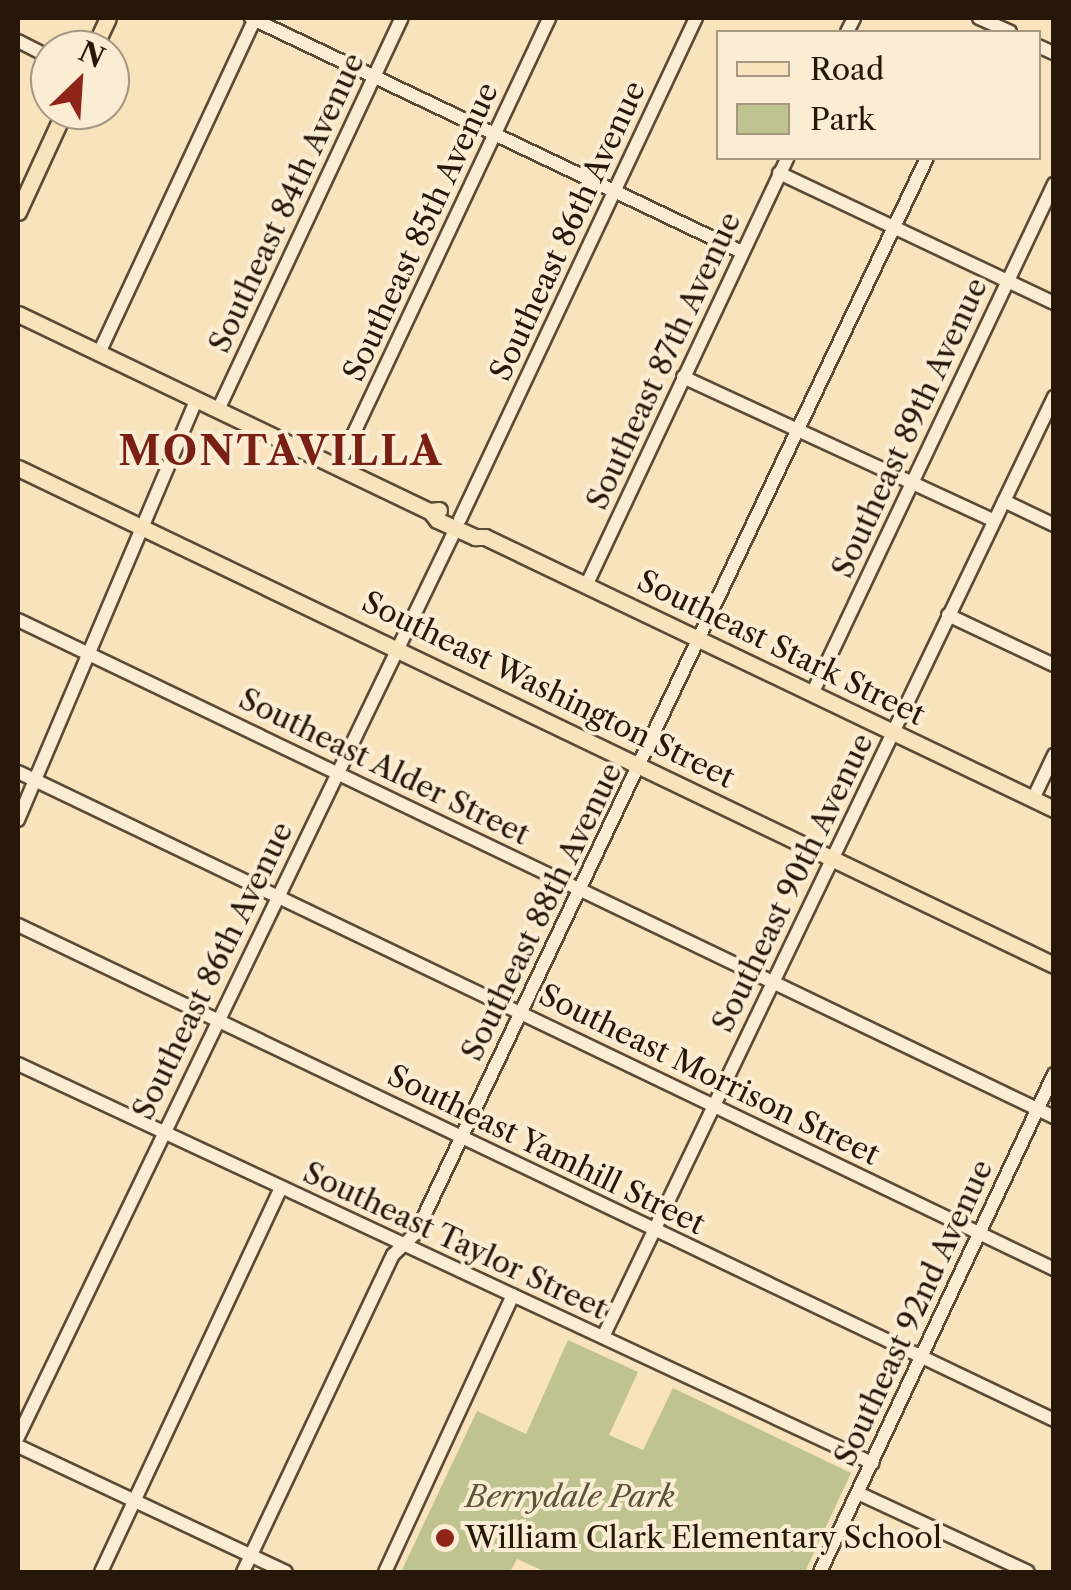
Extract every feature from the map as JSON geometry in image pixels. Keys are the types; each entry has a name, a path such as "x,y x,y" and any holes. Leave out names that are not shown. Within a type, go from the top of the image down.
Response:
{"main road":[{"path":"18,212 25,178 53,130"},
{"name":"Southeast Stark Street","path":"18,314 430,510 437,520 485,536 1054,809"},
{"name":"Southeast Washington Street","path":"18,468 1054,964"}],"street":[{"path":"99,353 253,18 742,252"},
{"name":"Southeast 84th Avenue","path":"218,410 402,18"},
{"name":"Southeast 85th Avenue","path":"338,467 549,18"},
{"name":"Southeast 86th Avenue","path":"18,1437 280,897 696,18"},
{"name":"Southeast 87th Avenue","path":"586,586 786,160"},
{"name":"Southeast 88th Avenue","path":"243,1572 393,1256 416,1233 926,160"},
{"path":"779,173 1054,304"},
{"name":"Southeast 89th Avenue","path":"812,694 1054,184"},
{"path":"682,377 993,520"},
{"name":"Southeast 90th Avenue","path":"603,1337 1054,397"},
{"path":"18,820 196,400"},
{"path":"1004,501 1054,525"},
{"path":"948,615 1054,665"},
{"name":"Southeast Alder Street","path":"18,620 1054,1117"},
{"path":"1033,799 1054,755"},
{"name":"Southeast Morrison Street","path":"18,772 1054,1269"},
{"name":"Southeast Yamhill Street","path":"18,925 1054,1420"},
{"name":"Southeast Taylor Street","path":"18,1064 872,1462"},
{"name":"Southeast 92nd Avenue","path":"820,1572 1054,1074"},
{"path":"101,1572 281,1187"},
{"path":"385,1572 514,1295"},
{"path":"18,1446 286,1572"},
{"path":"858,1493 1028,1572"}],"green space":[{"name":"Berrydale Park","path":"568,1340 638,1372 609,1435 643,1450 673,1388 851,1473 805,1572 546,1572 517,1559 510,1572 401,1572 477,1411 526,1434"}],"place":[{"name":"William Clark Elementary School","path":"445,1538"}],"district":[{"name":"MONTAVILLA","path":"281,451"}]}
